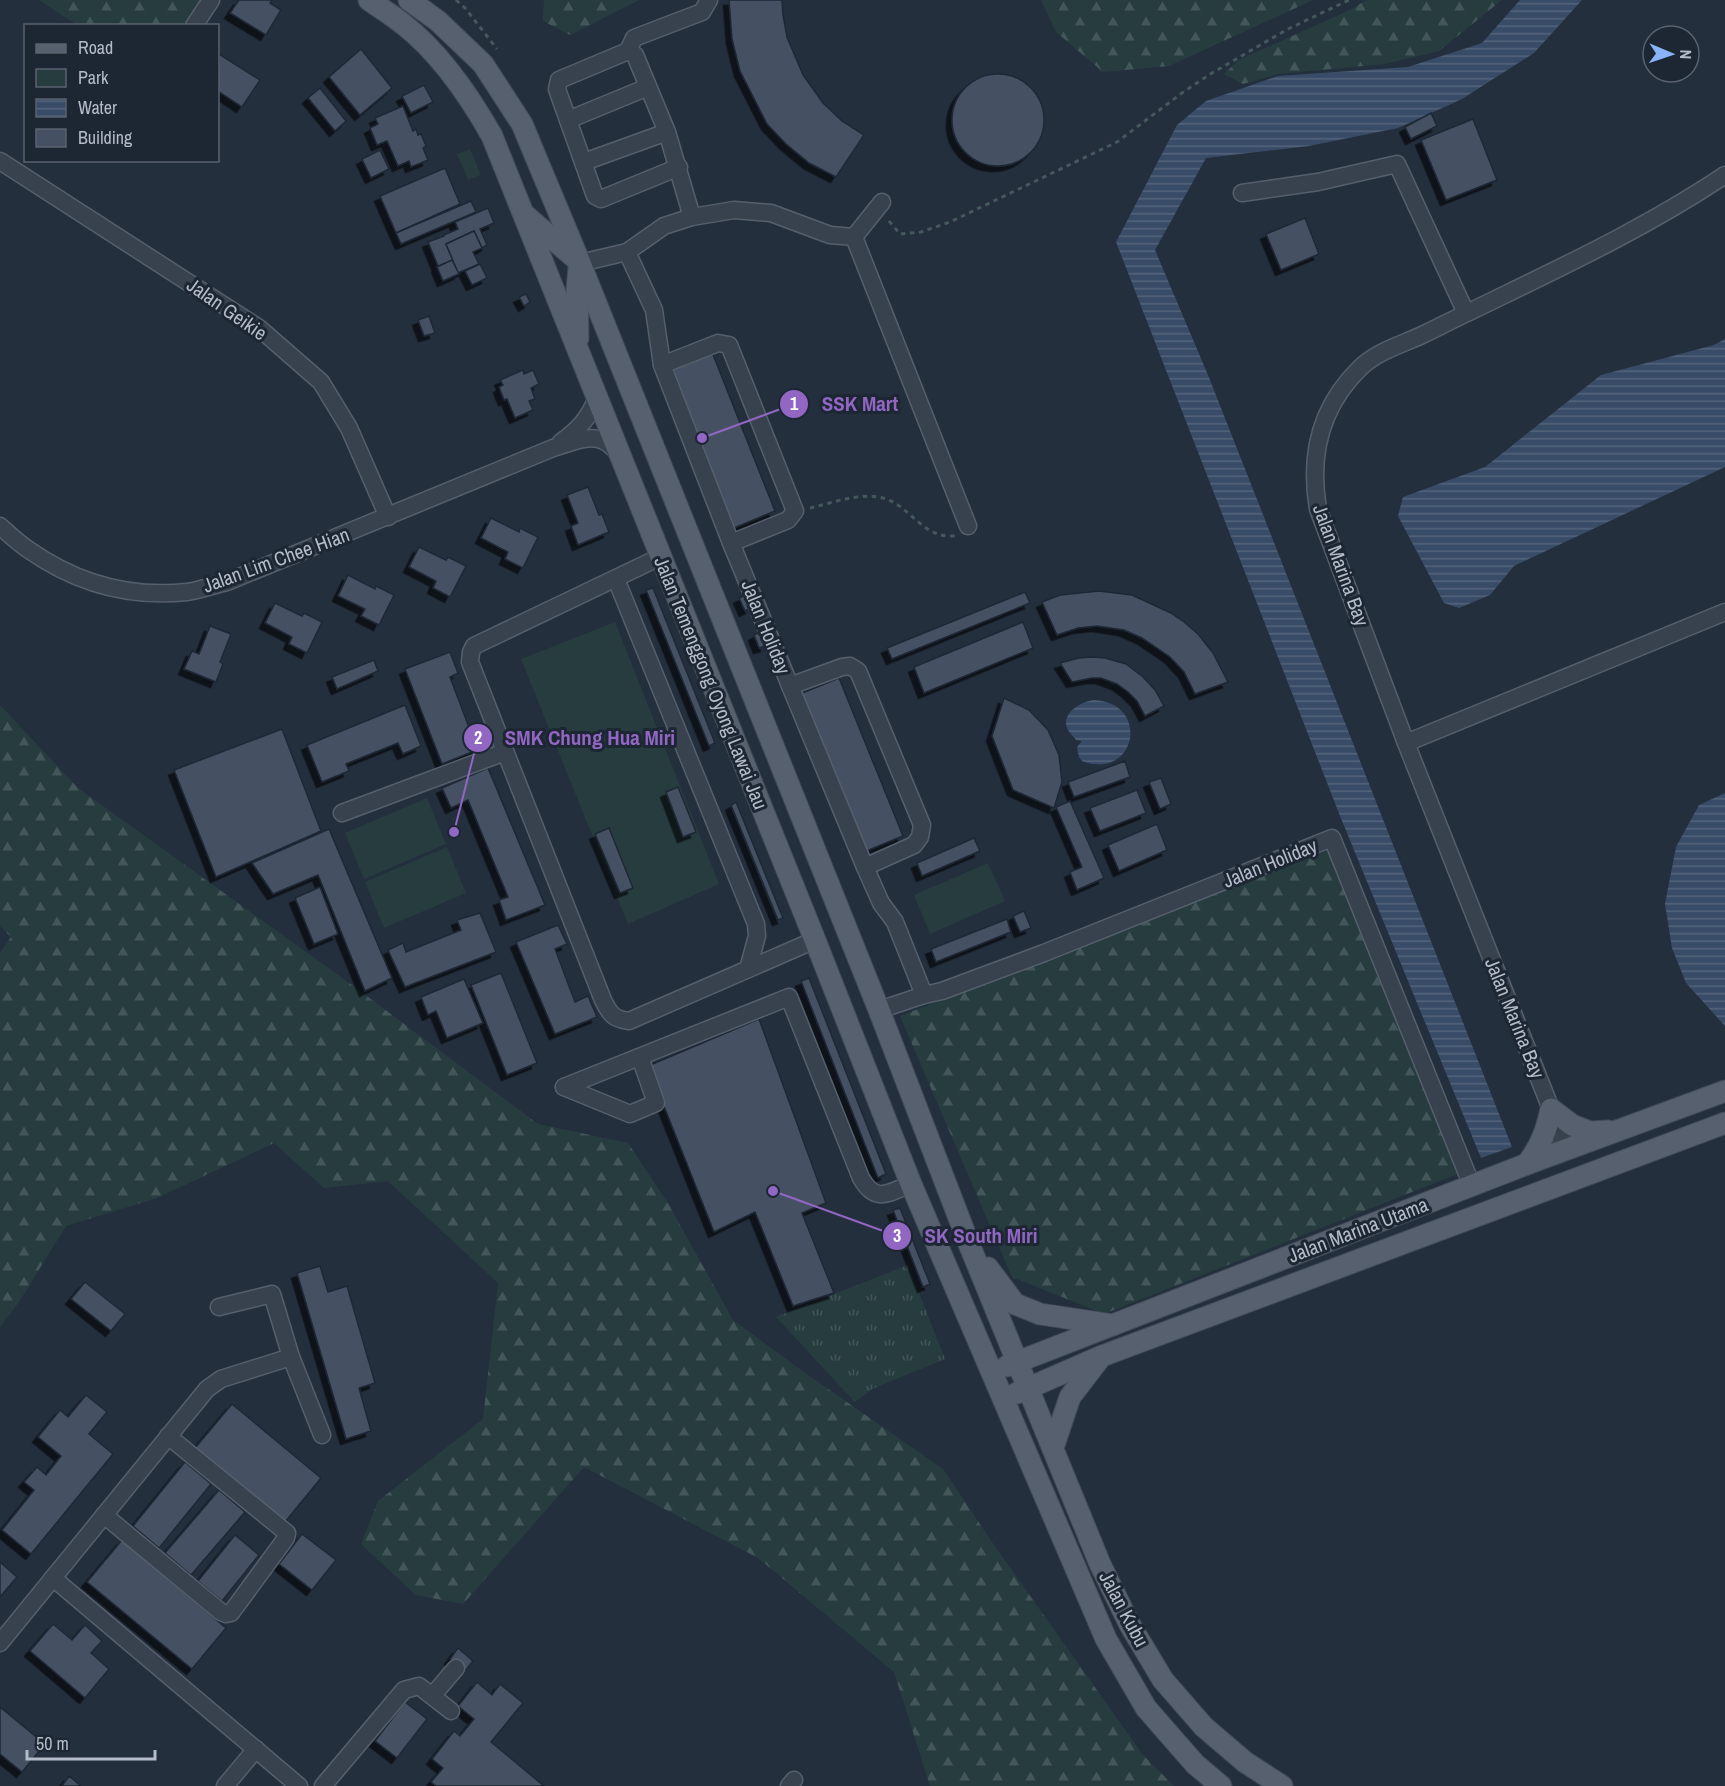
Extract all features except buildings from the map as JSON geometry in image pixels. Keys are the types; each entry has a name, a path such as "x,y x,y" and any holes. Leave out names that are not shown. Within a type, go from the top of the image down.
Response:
{"main road":[{"name":"Jalan Temenggong Oyong Lawai Jau","path":"369,0 405,25 438,58 471,100 492,136 911,1184 1003,1400"},
{"name":"Jalan Temenggong Oyong Lawai Jau","path":"409,0 438,21 483,64 522,124 580,263 879,1010 969,1244 1029,1388"},
{"path":"524,214 580,263 577,290 579,353"},
{"name":"Jalan Marina Utama","path":"992,1372 1527,1164 1725,1091"},
{"path":"1527,1164 1540,1146 1551,1109 1572,1125 1590,1132 1624,1130"},
{"name":"Jalan Marina Utama","path":"1003,1400 1102,1356 1725,1123"},
{"path":"1541,1193 1565,1150"},
{"path":"969,1244 1015,1304 1040,1314 1116,1325"},
{"path":"1053,1448 1070,1397 1102,1356"},
{"name":"Jalan Kubu","path":"1029,1388 1100,1564 1130,1625 1163,1680 1204,1727 1245,1762 1282,1786"},
{"name":"Jalan Kubu","path":"1003,1400 1106,1639 1146,1708 1195,1764 1221,1786"}],"street":[{"path":"195,24 211,0"},
{"path":"679,168 601,199 595,196 557,88 560,80 628,51 634,38 702,12 709,0"},
{"path":"628,51 635,55 667,132 692,217"},
{"path":"568,120 648,87"},
{"path":"584,162 667,132"},
{"name":"Jalan Geikie","path":"0,161 251,323 321,382 349,428 387,517"},
{"path":"1242,193 1318,182 1397,164 1466,313"},
{"name":"Jalan Marina Bay","path":"1565,1150 1551,1109 1406,743 1318,509 1315,458 1318,439 1341,389 1361,366 1386,350 1643,226 1725,175"},
{"path":"854,237 880,205"},
{"path":"580,263 627,252 664,226 692,217 734,210 771,213 830,235 854,237"},
{"path":"854,237 968,526"},
{"name":"Jalan Holiday","path":"627,252 654,310 662,365 731,543 865,867 881,903 895,922 924,995"},
{"path":"662,365 718,343 729,345 795,511 788,520 731,543"},
{"name":"Jalan Lim Chee Hian","path":"553,448 583,424 591,413 597,398"},
{"name":"Jalan Lim Chee Hian","path":"0,526 28,550 71,575 111,589 151,594 189,592 228,582 553,448 593,439 603,441 619,453"},
{"path":"660,556 474,646 471,652 470,662 609,1012 618,1019 629,1021 814,940"},
{"path":"616,579 756,924 757,936 748,969"},
{"path":"1406,743 1725,612"},
{"path":"790,686 842,667 850,666 858,671 922,825 920,837 914,844 865,867"},
{"path":"342,813 505,752"},
{"name":"Jalan Holiday","path":"879,1010 924,995 942,992 1332,838 1472,1186"},
{"path":"640,1057 656,1103 630,1114 564,1087 789,997 866,1186 873,1192 883,1195 911,1184"},
{"path":"219,1307 272,1294 291,1357 322,1435"},
{"path":"0,1643 207,1389 220,1379 291,1357"},
{"path":"104,1515 221,1612 231,1613 286,1538 287,1533 168,1436"},
{"path":"53,1578 299,1786"},
{"path":"432,1696 456,1668"},
{"path":"323,1786 404,1690 419,1686 451,1711"},
{"path":"225,1786 256,1749"}],"path":[{"path":"880,205 900,234 921,232 950,222 1117,142 1212,73 1288,29 1349,0"},
{"path":"795,511 863,496 884,498 898,505 922,526 942,536 958,536 968,526"}],"green space":[{"path":"39,0 205,0 190,24 75,24"},
{"path":"544,0 639,0 570,35 543,21"},
{"path":"1041,0 1313,0 1169,66 1103,72 1056,32"},
{"path":"1366,0 1502,0 1439,51 1385,64 1278,74 1243,84 1224,74 1239,60 1352,9"},
{"path":"470,149 481,175 468,180 457,154"},
{"path":"615,622 719,884 628,924 521,659"},
{"path":"0,705 78,788 352,985 538,1124 628,1143 669,1205 733,1320 943,1469 1143,1755 1174,1786 930,1786 894,1672 758,1558 584,1467 463,1604 416,1595 361,1544 378,1501 483,1419 498,1283 388,1181 324,1188 274,1143 157,1198 66,1226 19,1302 0,1327 0,953 11,937 0,926"},
{"path":"427,798 446,844 364,879 345,833"},
{"path":"447,847 466,893 384,928 365,882"},
{"path":"1329,850 1460,1173 1104,1314 1012,1277 900,1016"},
{"path":"988,863 1005,901 930,934 914,895"},
{"path":"908,1265 945,1359 872,1389 855,1402 776,1317"}],"water":[{"path":"1520,0 1582,0 1534,53 1462,99 1398,128 1309,146 1206,158 1155,250 1208,375 1512,1147 1481,1158 1340,816 1116,242 1177,125 1206,101 1278,76 1408,67 1482,43"},
{"path":"1725,339 1725,467 1514,566 1490,595 1459,608 1444,603 1398,516 1403,497 1485,467 1601,375 1714,345"},
{"path":"1093,700 1112,704 1124,713 1130,726 1130,739 1125,751 1115,761 1100,764 1082,761 1077,747 1082,741 1076,740 1066,725 1072,710"},
{"path":"1725,793 1725,1026 1686,983 1672,948 1665,904 1676,847 1699,805"}],"place":[{"name":"SSK Mart","path":"702,438"},
{"name":"SMK Chung Hua Miri","path":"454,832"},
{"name":"SK South Miri","path":"773,1191"}]}
